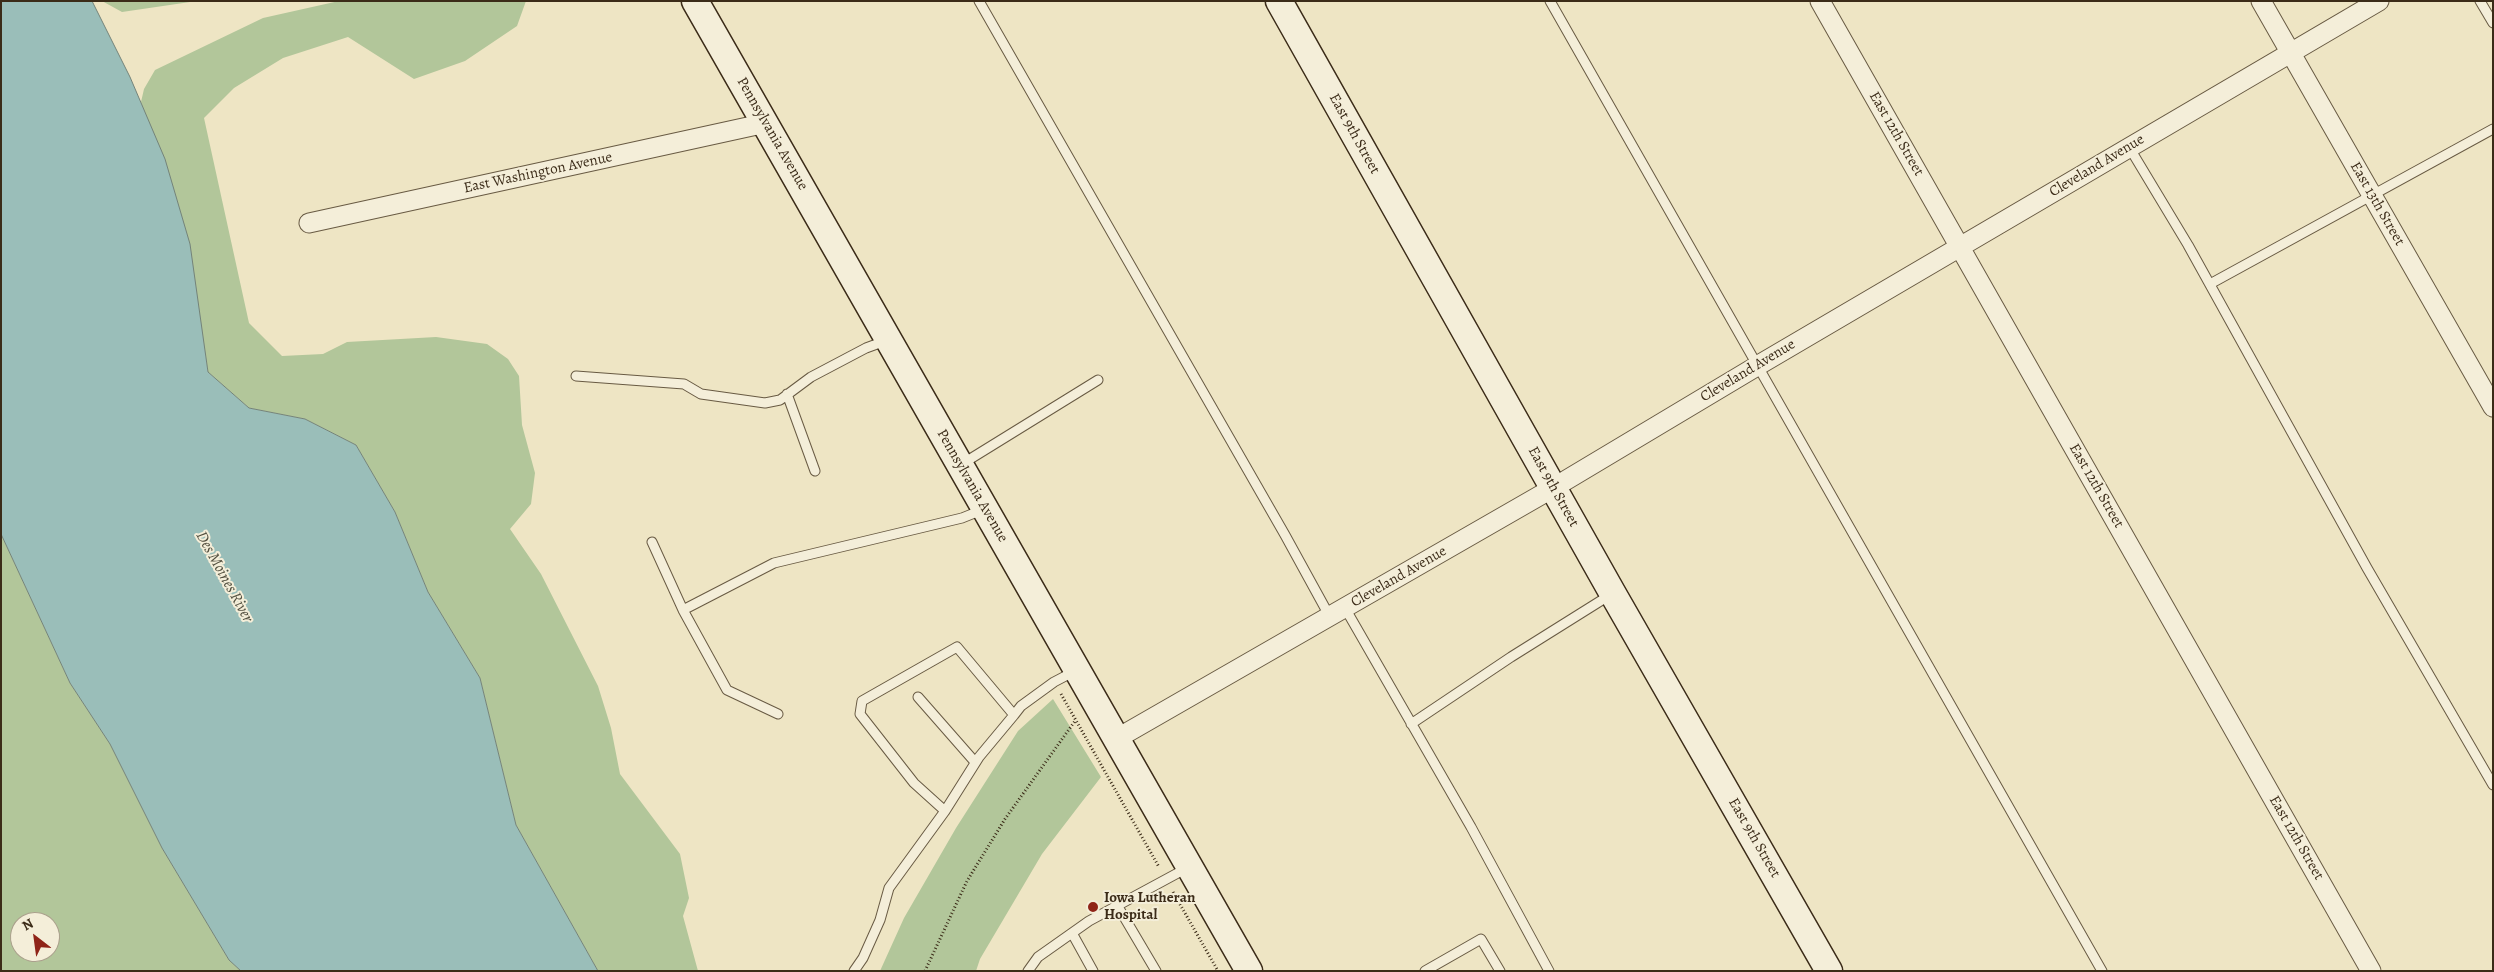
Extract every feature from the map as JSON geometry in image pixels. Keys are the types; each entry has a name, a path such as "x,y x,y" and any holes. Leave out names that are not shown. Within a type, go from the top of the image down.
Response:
{"street":[{"name":"Pennsylvania Avenue","path":"695,1 1250,971"},
{"name":"East 9th Street","path":"1279,1 1613,594 1830,971"},
{"name":"East 12th Street","path":"1820,1 2371,971"},
{"name":"East 13th Street","path":"2261,1 2493,407"},
{"name":"Cleveland Avenue","path":"1116,739 1553,488 2379,1"},
{"name":"East Washington Avenue","path":"309,223 766,123"}],"lane":[{"path":"979,1 1069,161 1276,517 1411,724 1549,971"},
{"path":"1550,1 2102,971"},
{"path":"2480,1 2493,23"},
{"path":"2210,284 2493,129"},
{"path":"2129,147 2210,284 2363,560 2493,785"},
{"path":"576,376 684,384 701,394 765,403 780,400 811,377 866,348 888,340"},
{"path":"960,465 1098,380"},
{"path":"787,394 815,471"},
{"path":"683,610 774,563 962,518 985,509"},
{"path":"652,542 683,610 727,690 778,714"},
{"path":"1411,724 1613,594"},
{"path":"945,812 914,783 860,714 862,701 957,647 1014,715"},
{"path":"854,971 863,958 880,920 890,888 945,812 976,762 1021,706 1054,682 1077,670"},
{"path":"918,697 976,762"},
{"path":"1028,971 1038,957 1072,933 1117,905 1189,866"},
{"path":"1117,905 1156,971"},
{"path":"1072,933 1093,971"},
{"path":"1425,971 1481,939 1500,971"}],"path":[{"path":"925,971 967,882 986,850 1004,820 1075,721 1218,971"}],"green space":[{"path":"102,1 197,1 122,12"},
{"path":"339,1 526,1 517,26 465,61 414,79 348,37 283,58 234,88 204,118 249,323 282,356 323,354 347,342 436,337 487,344 508,359 519,376 522,425 535,473 531,504 510,529 541,574 598,686 611,728 620,774 680,854 689,898 683,916 698,971 598,971 516,825 480,678 428,592 395,512 356,445 305,419 249,408 208,372 200,324 141,102 144,89 155,70 263,18"},
{"path":"1,534 70,683 110,744 162,848 229,960 241,971 1,971"},
{"path":"1053,699 1101,777 1042,854 980,959 976,971 880,971 904,918 956,828 1018,731"}],"water":[{"name":"Des Moines River","path":"1,1 92,1 130,77 165,159 190,244 208,372 249,408 305,419 356,445 395,512 428,592 480,678 516,825 598,971 241,971 229,960 162,848 110,744 70,683 1,534"}],"place":[{"name":"Iowa Lutheran Hospital","path":"1093,907"}]}
